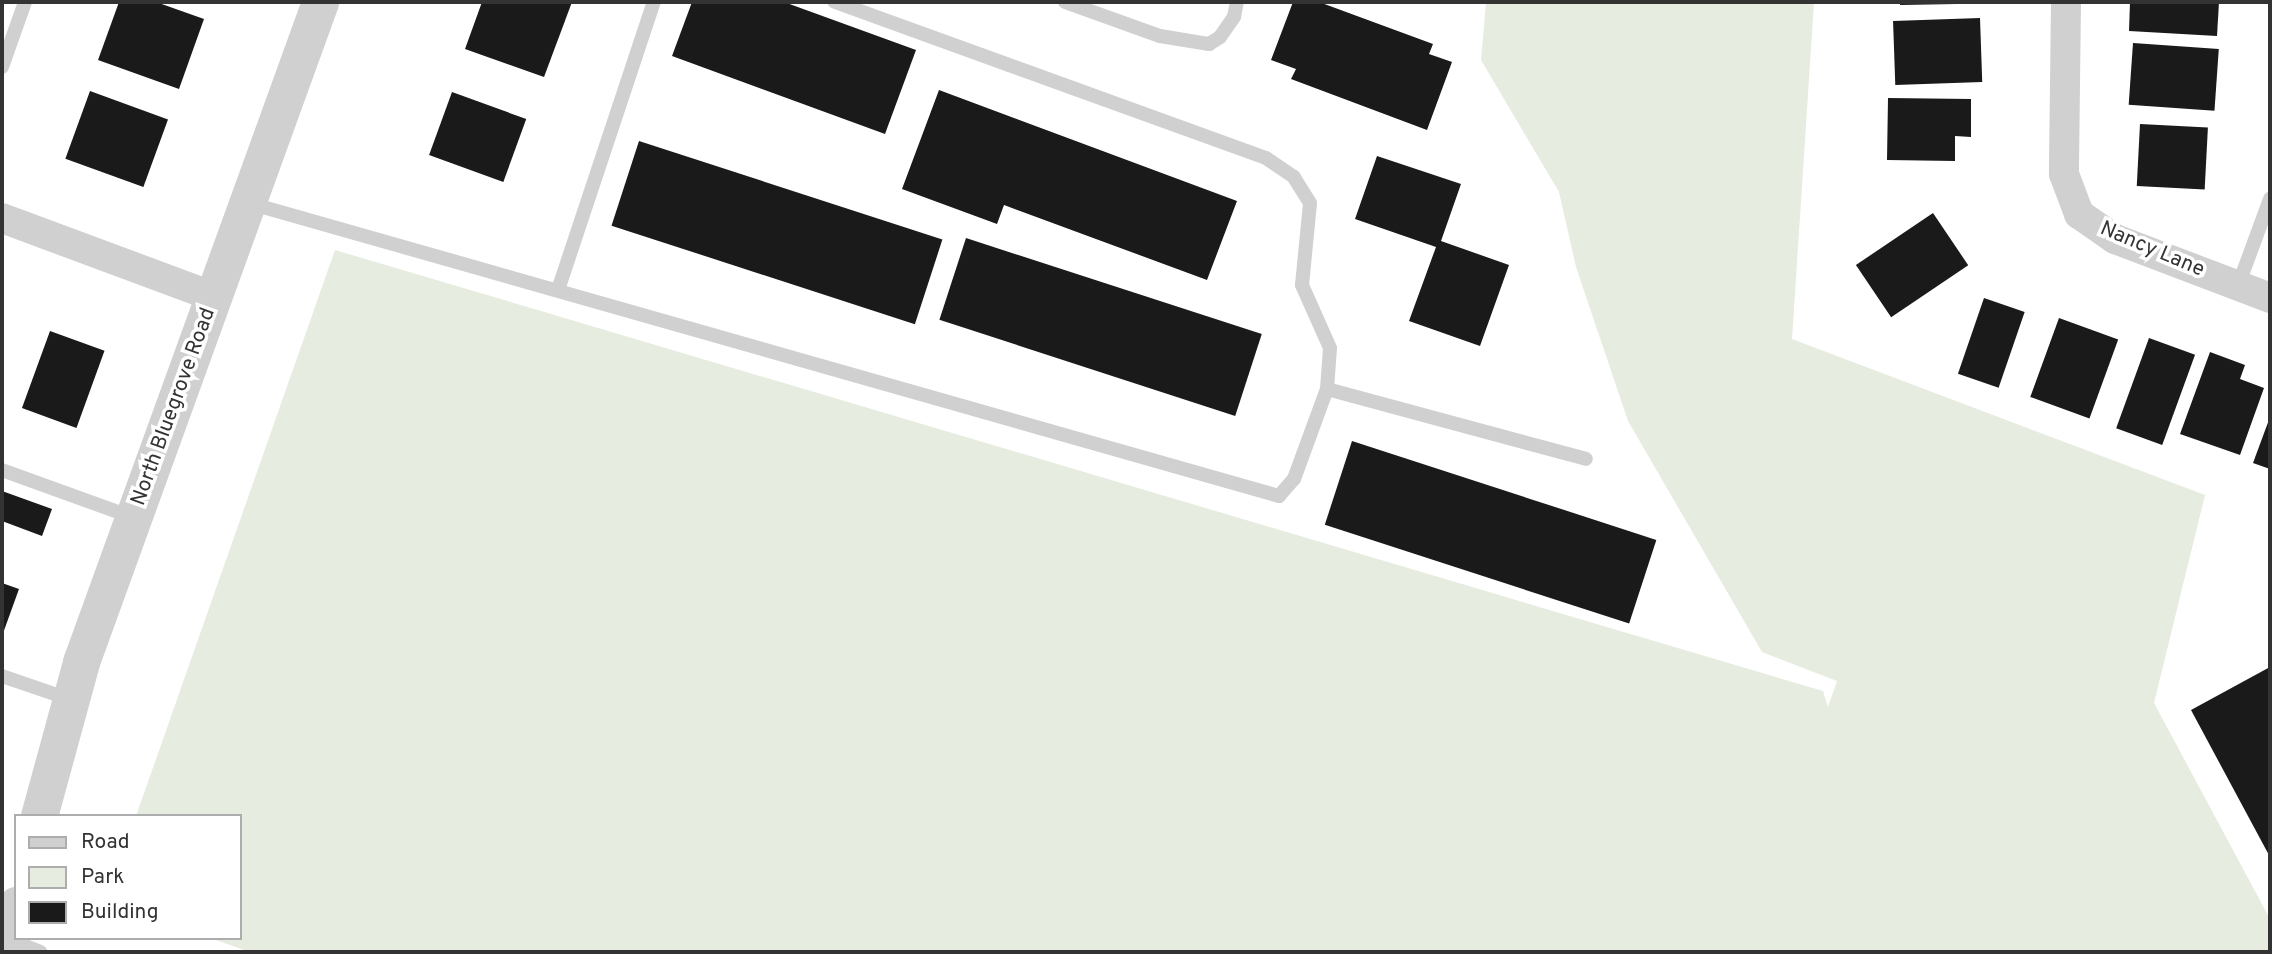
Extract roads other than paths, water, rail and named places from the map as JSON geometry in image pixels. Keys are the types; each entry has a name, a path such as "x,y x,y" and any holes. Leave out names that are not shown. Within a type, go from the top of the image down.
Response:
{"street":[{"name":"North Bluegrove Road","path":"41,814 71,700 133,518 320,2"},
{"name":"Nancy Lane","path":"2066,2 2064,174 2079,214 2115,239 2270,298"},
{"path":"2,218 214,297"}],"lane":[{"path":"2,67 25,2"},
{"path":"558,290 654,2"},
{"path":"248,202 1279,496 1294,479 1327,389 1330,348 1302,285 1310,203 1294,177 1266,158 834,2"},
{"path":"1065,2 1160,36 1209,44 1220,37 1234,17 1237,2"},
{"path":"2238,286 2270,199"},
{"path":"1327,389 1586,459"},
{"path":"2,470 133,518"},
{"path":"2,676 71,700"},
{"path":"21,940 40,952"}]}
